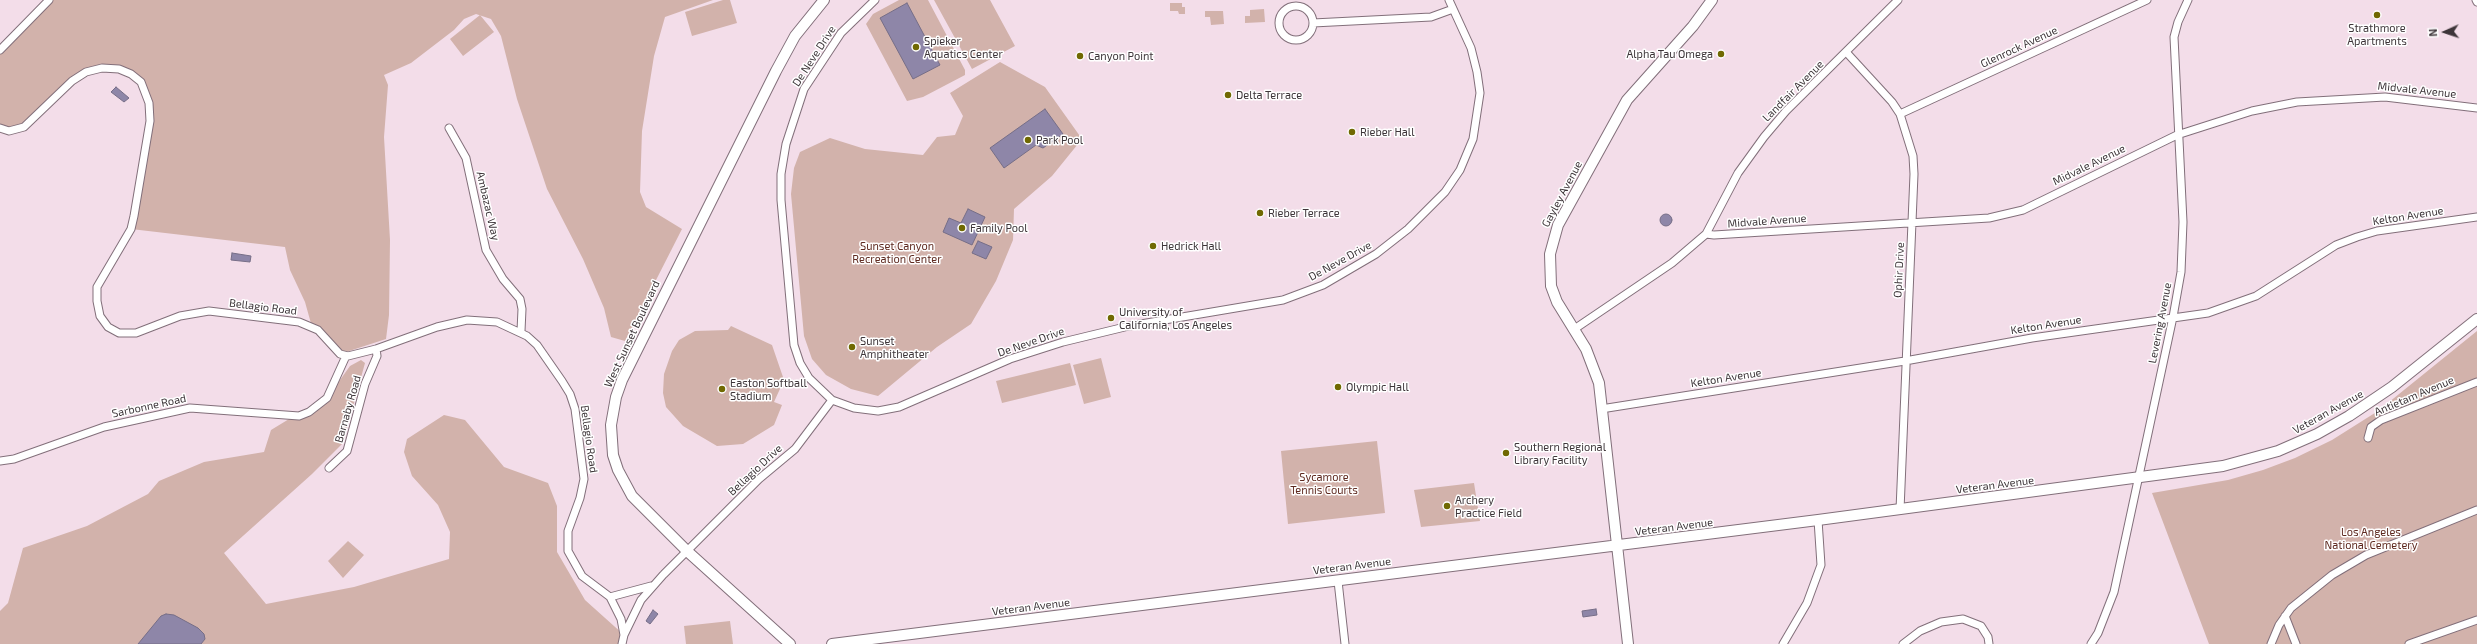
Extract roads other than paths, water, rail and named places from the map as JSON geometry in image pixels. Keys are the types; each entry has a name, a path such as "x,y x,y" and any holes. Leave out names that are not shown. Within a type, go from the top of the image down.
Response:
{"street":[{"path":"0,50 49,0"},
{"name":"West Sunset Boulevard","path":"790,644 686,551 639,505 624,485 614,455 612,440 612,412 622,380 776,70 796,36 824,0"},
{"name":"De Neve Drive","path":"874,0 841,33 804,88 786,144 781,174 783,230 794,345 800,363 809,378 832,400 865,410 889,409 907,403 1010,359 1063,342 1129,326 1283,300 1322,285 1376,254 1408,229 1445,192 1460,170 1473,139 1480,93 1477,72 1471,48 1450,0"},
{"name":"Gayley Avenue","path":"1628,644 1598,383 1592,362 1557,302 1551,286 1550,254 1558,225 1628,100 1693,26 1712,0"},
{"name":"Landfair Avenue","path":"1573,330 1672,263 1706,234 1738,173 1764,137 1786,111 1847,53 1898,0"},
{"name":"Glenrock Avenue","path":"1900,114 2147,0"},
{"name":"Levering Avenue","path":"2091,644 2098,633 2114,592 2173,317 2181,272 2183,222 2177,135 2174,37 2178,22 2188,0"},
{"path":"1295,7 1300,7 1309,13 1313,23 1310,34 1301,40 1290,39 1285,36 1280,26 1282,15 1285,11 1295,7"},
{"path":"1313,23 1431,17 1453,8"},
{"name":"Ophir Drive","path":"1847,53 1892,102 1900,114 1913,156 1912,224 1905,361 1900,510"},
{"name":"Bellagio Road","path":"0,128 9,131 24,127 72,81 86,72 110,68 131,74 141,82 149,103 150,131 131,230 97,287 97,301 100,316 108,327 119,333 136,333 186,315 209,311 221,312 299,322 318,330 340,354 346,356 376,349 437,327 467,320 498,322 521,331 537,345 570,394 582,449 584,479 580,498 568,531 568,551 582,576 610,597 617,608 624,635 622,644"},
{"name":"Midvale Avenue","path":"1706,234 1714,235 1912,224 1989,218 2023,210 2177,135 2252,111 2308,100 2385,97 2477,108"},
{"name":"Ambazac Way","path":"449,128 466,158 486,250 503,279 520,299 522,309 521,331"},
{"name":"Kelton Avenue","path":"1601,409 1905,361 2032,338 2208,313 2256,296 2336,245 2357,236 2377,230 2477,217"},
{"name":"Veteran Avenue","path":"832,644 1900,510 2138,479 2223,466 2248,460 2317,434 2392,387 2477,319"},
{"name":"Barnaby Road","path":"329,468 347,451 365,384 377,356 376,349"},
{"name":"Sarbonne Road","path":"0,461 14,458 104,427 190,408 300,416 309,412 327,398 346,356"},
{"name":"Antietam Avenue","path":"2368,438 2371,427 2381,420 2477,382"},
{"name":"Bellagio Drive","path":"624,635 631,618 651,586 756,482 795,449 808,435 832,400"},
{"path":"2271,644 2284,616 2291,608 2332,575 2366,555 2477,510"},
{"path":"1783,644 1807,603 1821,565 1818,520"},
{"path":"1338,581 1346,644"},
{"path":"610,597 651,586"},
{"path":"2284,616 2296,644"},
{"path":"1903,644 1920,631 1941,622 1963,618 1981,626 1988,637 1989,644"},
{"path":"2409,644 2477,620"}],"place":[{"name":"Strathmore Apartments","path":"2377,15"},
{"name":"Spieker Aquatics Center","path":"916,47"},
{"name":"Alpha Tau Omega","path":"1721,54"},
{"name":"Canyon Point","path":"1080,56"},
{"name":"Delta Terrace","path":"1228,95"},
{"name":"Rieber Hall","path":"1352,132"},
{"name":"Park Pool","path":"1028,140"},
{"name":"Rieber Terrace","path":"1260,213"},
{"name":"Family Pool","path":"962,228"},
{"name":"Hedrick Hall","path":"1153,246"},
{"name":"University of California, Los Angeles","path":"1111,318"},
{"name":"Sunset Amphitheater","path":"852,347"},
{"name":"Olympic Hall","path":"1338,387"},
{"name":"Easton Softball Stadium","path":"722,389"},
{"name":"Southern Regional Library Facility","path":"1506,453"},
{"name":"Archery Practice Field","path":"1447,506"}],"park label":[{"name":"Sunset Canyon Recreation Center","path":"897,252"},
{"name":"Sycamore Tennis Courts","path":"1324,483"},
{"name":"Los Angeles National Cemetery","path":"2371,538"}]}
